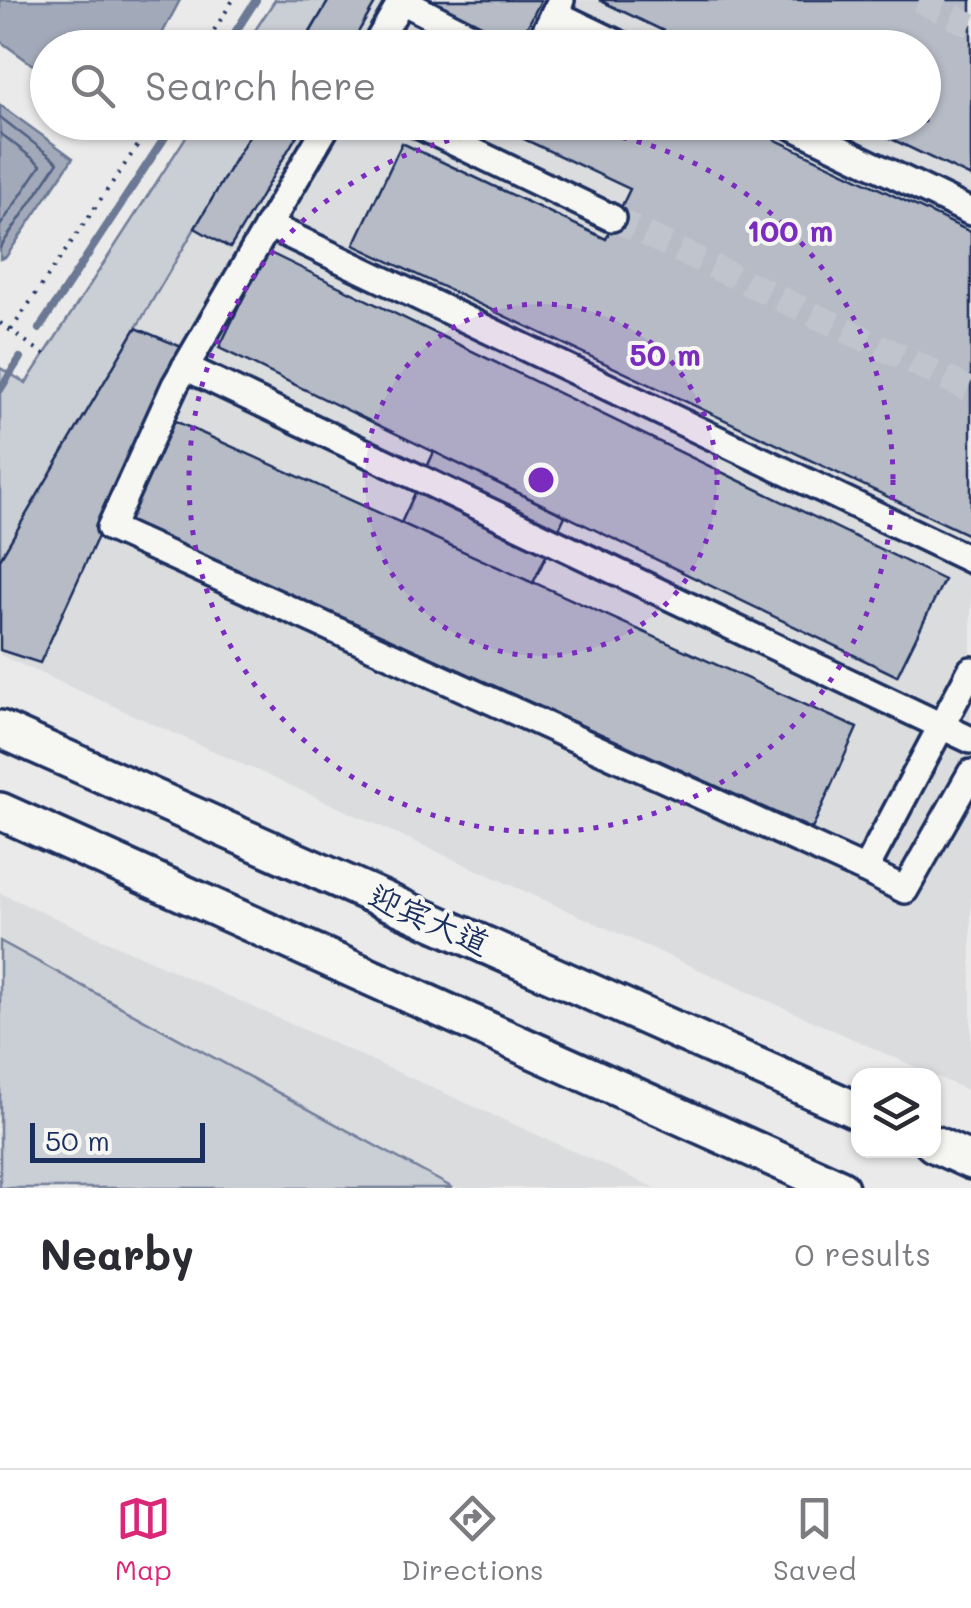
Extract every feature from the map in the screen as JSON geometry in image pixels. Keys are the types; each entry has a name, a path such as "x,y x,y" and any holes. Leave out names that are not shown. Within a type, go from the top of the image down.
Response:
{"highway":[{"name":"迎宾大道","path":"0,729 851,1108"},
{"path":"0,811 840,1188"},
{"path":"941,1147 971,1161"}],"lane":[{"path":"384,30 402,0 460,30"},
{"path":"546,30 557,6 596,30"},
{"path":"318,140 185,367 110,528 906,890 971,773"},
{"path":"450,140 612,218"},
{"path":"821,140 971,212"},
{"path":"268,224 971,560"},
{"path":"185,367 971,740"},
{"path":"865,870 971,670"}],"path":[{"path":"214,30 233,0"},
{"path":"11,330 142,140"},
{"path":"0,323 45,354"}],"shaded area":[{"path":"275,0 329,0 311,30 255,30"},
{"path":"329,0 971,0 971,1092 941,1078 941,1068 918,1068 0,655 0,559 247,140 941,140 941,30 311,30"},
{"path":"184,140 247,140 0,559 0,368 26,383"},
{"path":"0,893 655,1188 0,1188"},
{"path":"0,941 453,1188 0,1188"}],"water":[{"path":"0,0 180,0 164,30 30,30 30,63 0,41"},
{"path":"0,105 30,127 30,140 48,140 73,158 6,257 0,259"}],"building":[{"path":"329,0 377,0 360,30 312,30"},
{"path":"424,0 541,0 526,30 483,30"},
{"path":"599,0 971,0 971,177 894,140 941,140 941,30 662,30"},
{"path":"246,140 294,140 230,248 195,228"},
{"path":"526,140 776,140 971,232 971,536 354,245 402,143 606,239 630,189"},
{"path":"266,251 944,580 897,676 219,348"},
{"path":"136,328 184,348 40,663 0,650 0,559"},
{"path":"166,417 857,728 812,829 121,518"},
{"path":"434,452 565,516 533,583 401,523"}],"waterway":[{"path":"237,30 256,0"},
{"path":"39,329 163,140"},
{"path":"0,390 20,358"}],"tunnel":[{"path":"919,0 971,25"},
{"path":"612,218 971,390"}]}
